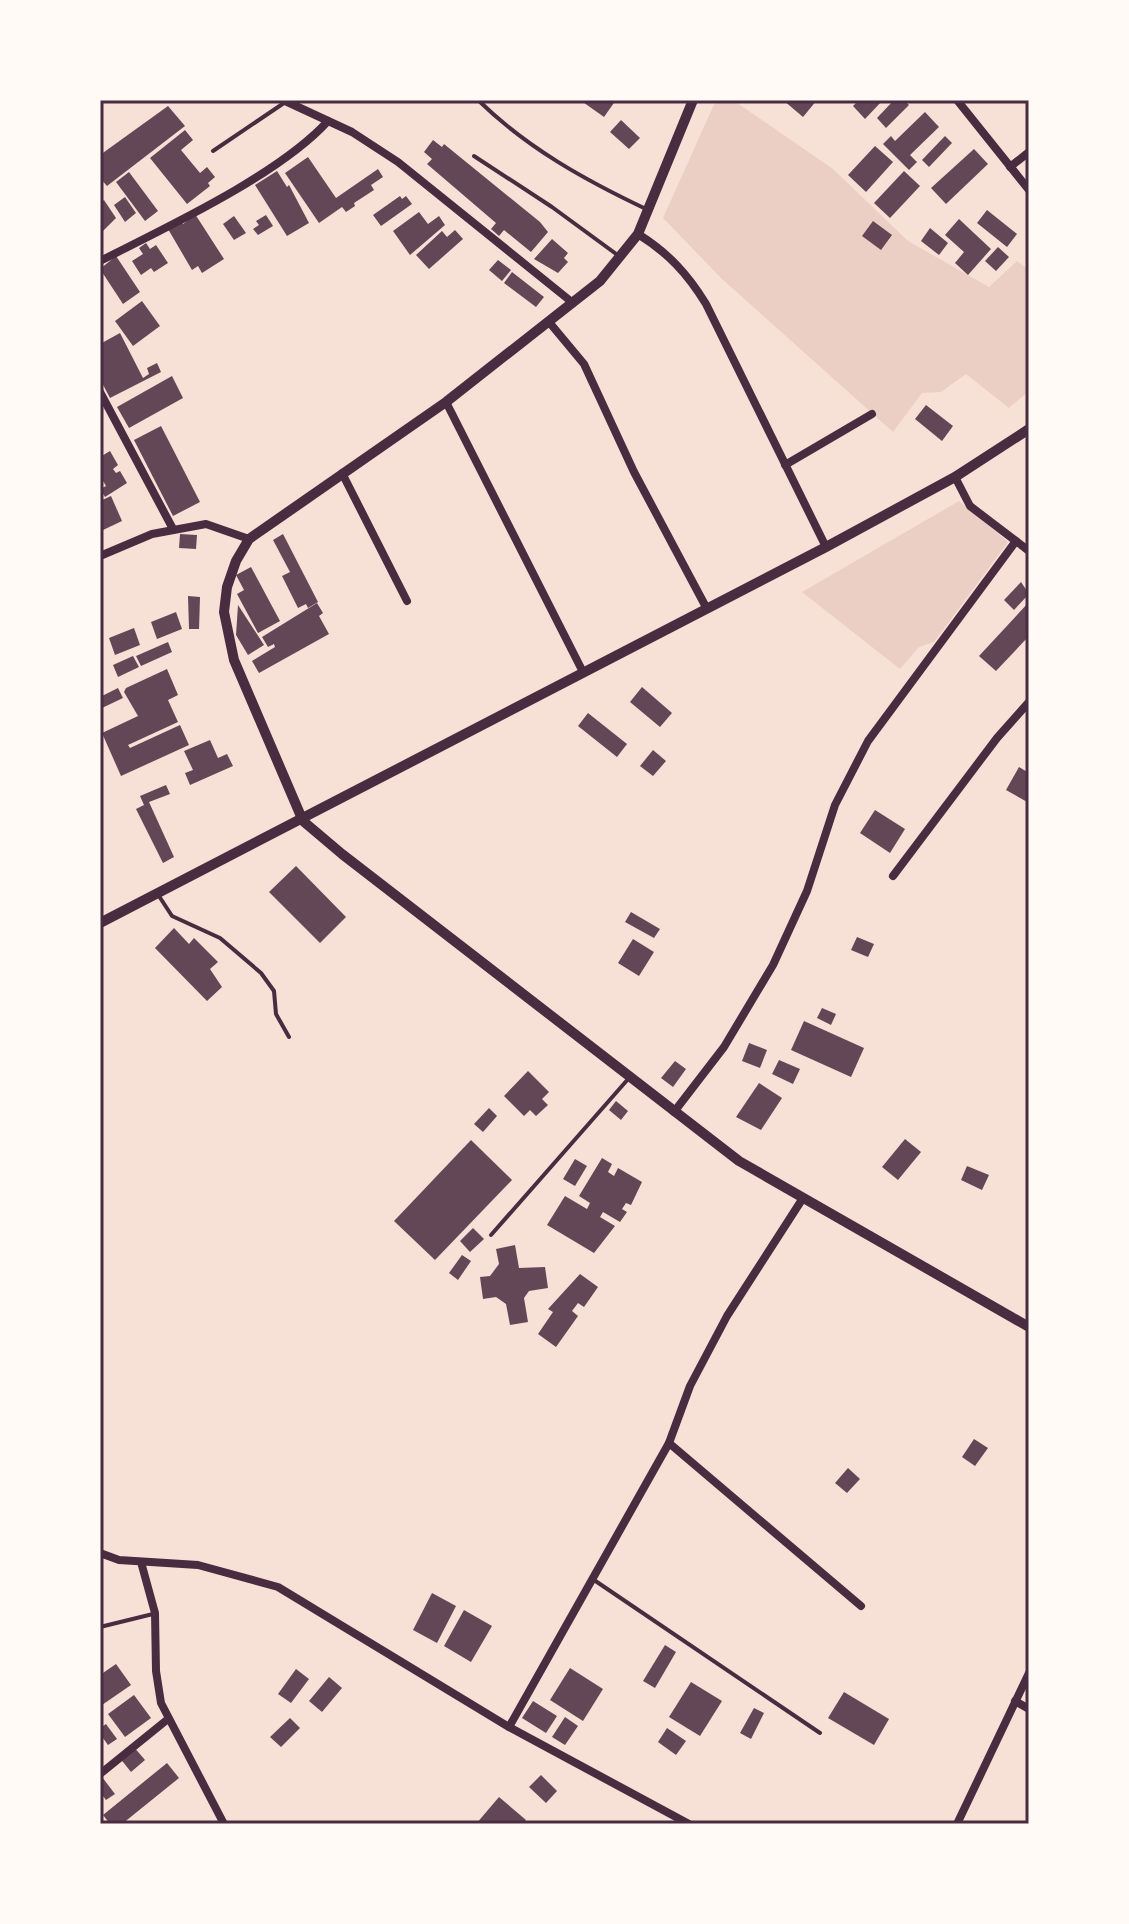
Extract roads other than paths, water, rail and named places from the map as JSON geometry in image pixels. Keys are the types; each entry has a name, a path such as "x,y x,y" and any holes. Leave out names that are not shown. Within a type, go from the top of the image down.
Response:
{"street":[{"path":"693,100 638,234 621,257 573,303 446,402 249,539 236,561 224,612 234,660 303,821 739,1161 1029,1327"},
{"path":"957,100 1029,190"},
{"path":"284,101 352,132 398,162 573,303"},
{"path":"100,261 212,201 307,145 328,121"},
{"path":"1010,167 1029,152"},
{"path":"638,234 665,251 688,274 706,304 826,547"},
{"path":"549,322 584,364 634,472 707,609"},
{"path":"100,392 173,529"},
{"path":"446,402 583,672"},
{"path":"785,465 872,414"},
{"path":"100,923 303,821 826,547 955,477 1029,429"},
{"path":"342,473 407,601"},
{"path":"955,477 970,506 1029,551"},
{"path":"100,556 152,534 206,524 249,539"},
{"path":"674,1112 724,1047 773,965 807,891 835,805 868,741 1016,541"},
{"path":"893,876 997,738 1029,702"},
{"path":"509,1727 669,1443 690,1386 727,1316 803,1198"},
{"path":"669,1443 861,1606"},
{"path":"100,1553 119,1560 198,1565 278,1587 509,1727 689,1824"},
{"path":"141,1562 155,1613 156,1671 168,1719 224,1824"},
{"path":"957,1824 1029,1673"},
{"path":"1015,1701 1029,1709"},
{"path":"100,1774 168,1719"}],"lane":[{"path":"478,100 504,126 552,160 649,210"},
{"path":"213,151 284,101"},
{"path":"474,156 621,257"},
{"path":"157,893 172,916 220,938 261,973 274,991 276,1014 289,1037"},
{"path":"491,1235 629,1078"},
{"path":"594,1580 820,1733"},
{"path":"100,1627 155,1613"}]}
